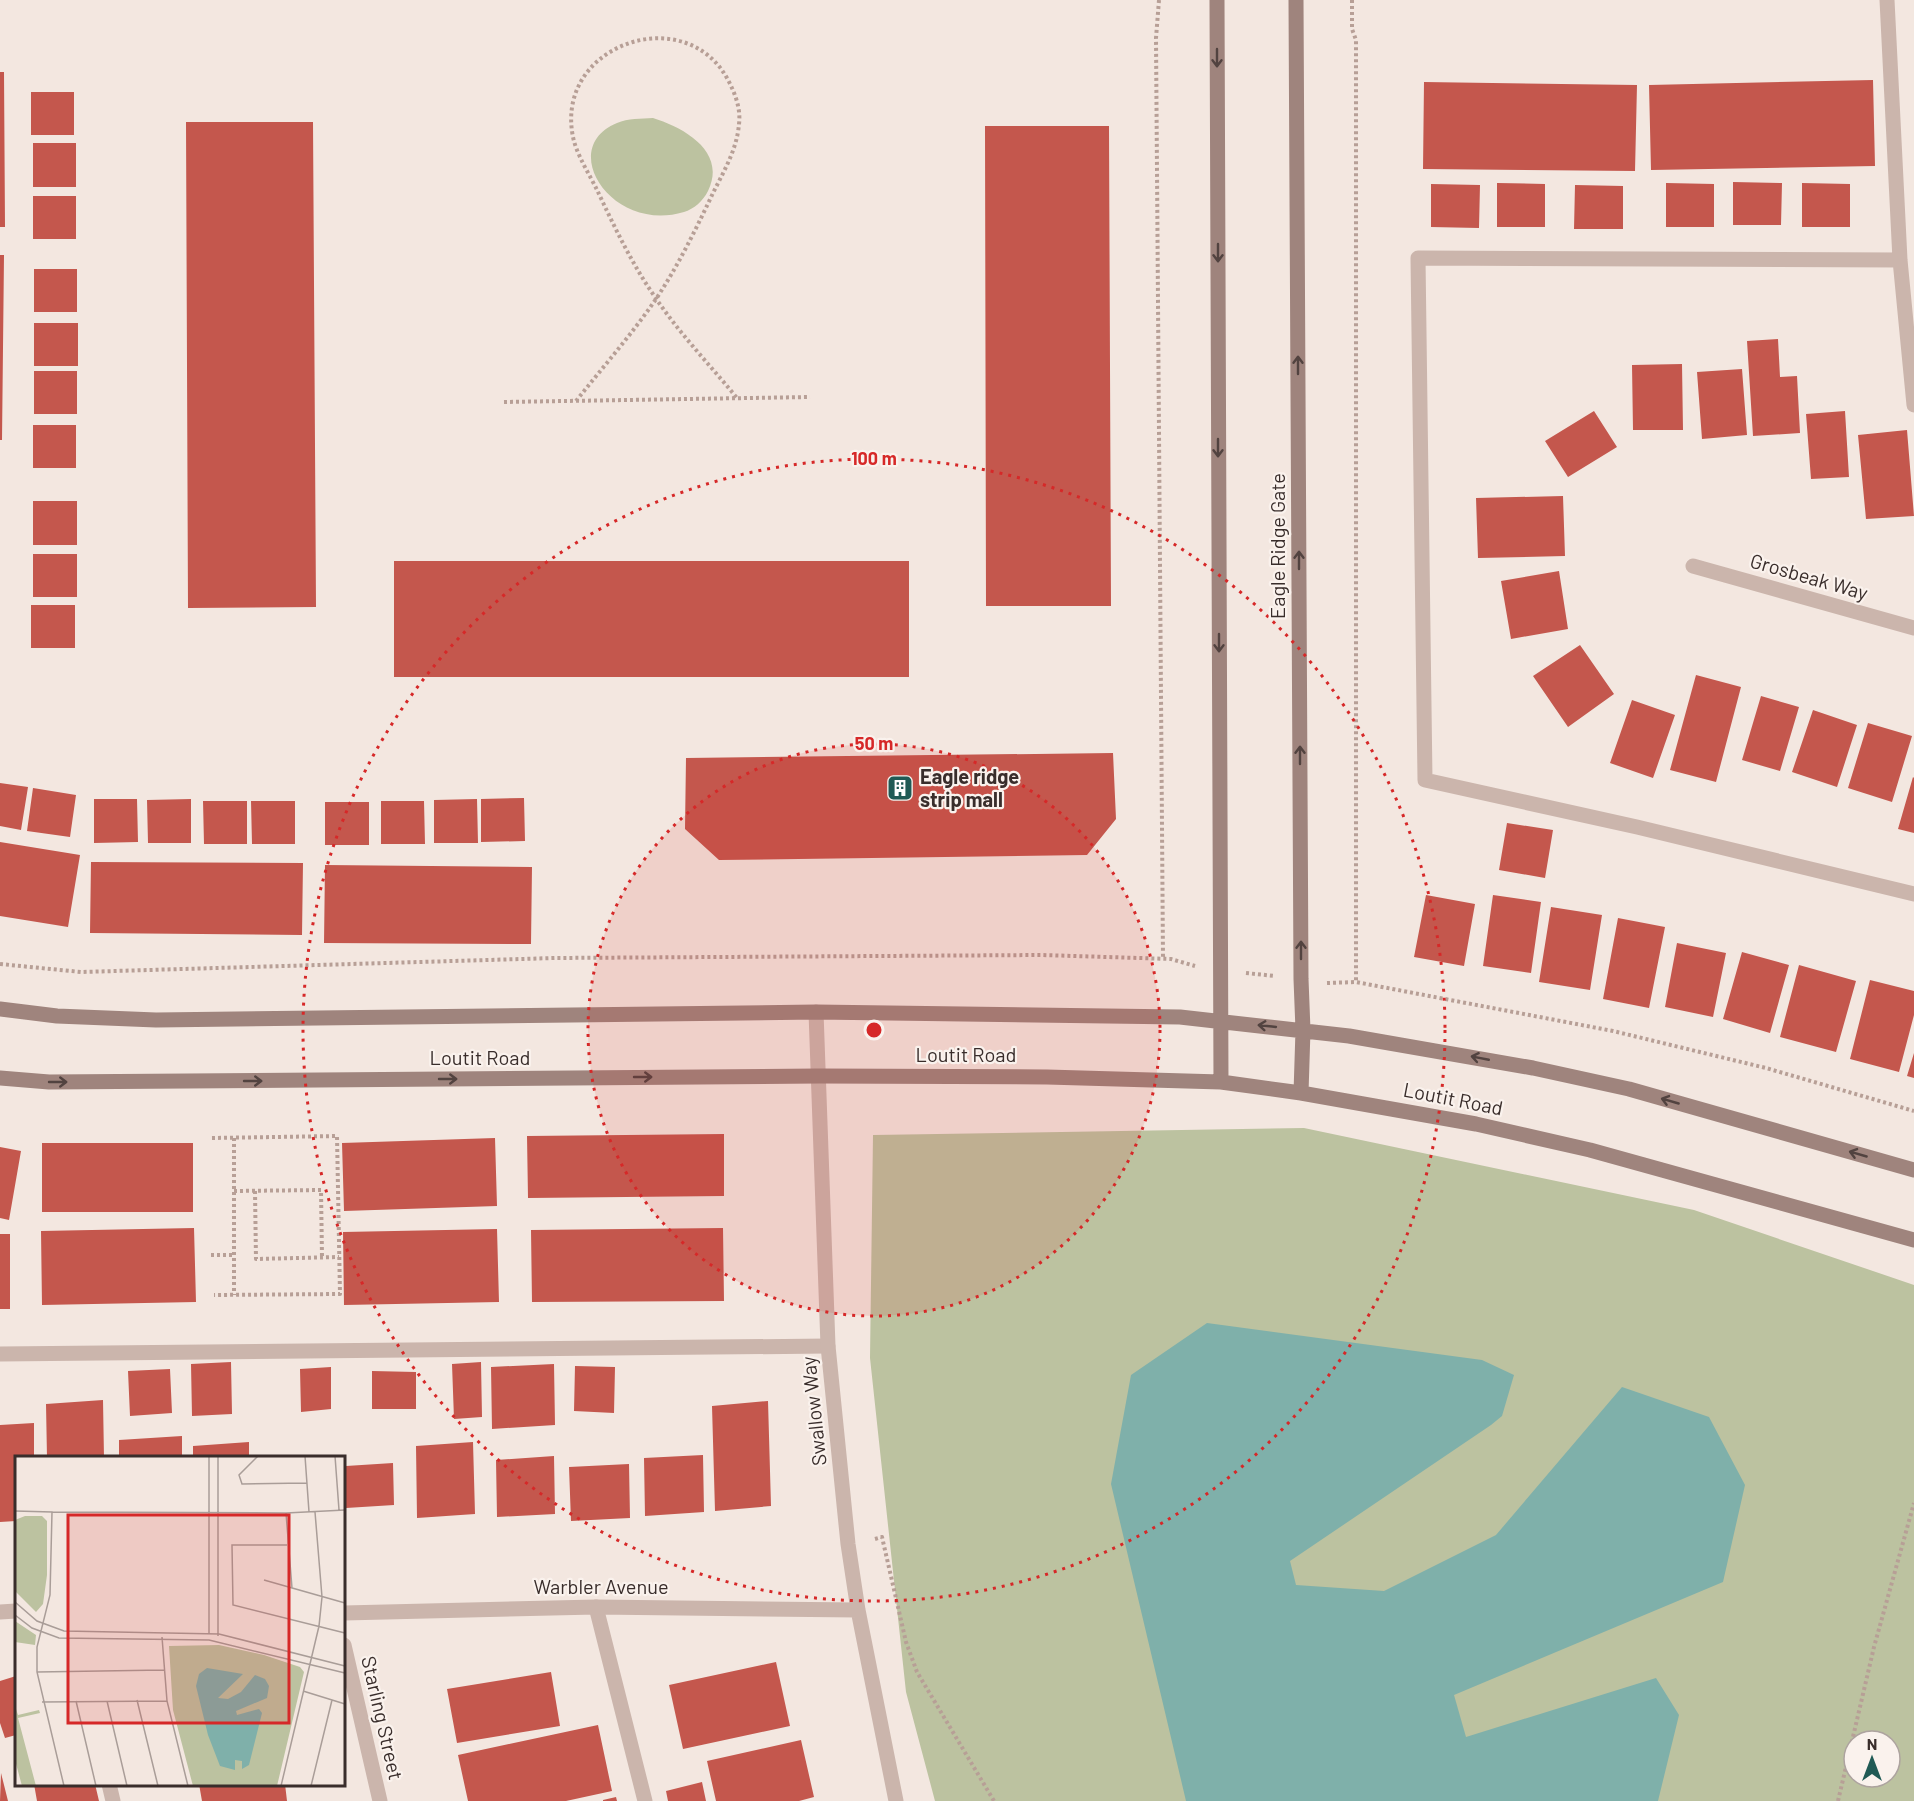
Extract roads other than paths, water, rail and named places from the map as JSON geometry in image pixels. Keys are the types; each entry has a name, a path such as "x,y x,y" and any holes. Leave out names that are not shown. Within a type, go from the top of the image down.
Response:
{"street":[{"path":"1217,0 1221,1082"},
{"name":"Eagle Ridge Gate","path":"1296,0 1301,979 1304,1030 1301,1093"},
{"path":"1887,0 1900,260 1914,405"},
{"path":"1900,260 1418,258 1425,780 1648,829 1914,894"},
{"name":"Grosbeak Way","path":"1693,566 1914,628"},
{"path":"0,1009 57,1016 156,1020 816,1012 1062,1014 1220,1021 1304,1030 1454,1053 1629,1089 1914,1170"},
{"name":"Swallow Way","path":"816,1012 828,1346 848,1544 858,1610 896,1801"},
{"name":"Loutit Road","path":"0,1078 49,1082 819,1076 1058,1077 1221,1082 1301,1093 1476,1124 1578,1148 1914,1240"},
{"path":"0,1354 828,1346"},
{"path":"596,1607 645,1801"},
{"name":"Warbler Avenue","path":"345,1613 596,1607 858,1610"},
{"path":"0,1612 15,1611"},
{"name":"Starling Street","path":"345,1649 380,1801"},
{"path":"109,1786 113,1801"}],"water":[{"path":"1207,1323 1482,1360 1514,1375 1502,1416 1290,1561 1296,1585 1384,1591 1496,1535 1622,1387 1709,1417 1745,1485 1723,1582 1454,1695 1466,1737 1656,1678 1679,1715 1658,1801 1186,1801 1111,1484 1131,1375"}],"place":[{"name":"Eagle ridge strip mall","path":"900,788"}]}
